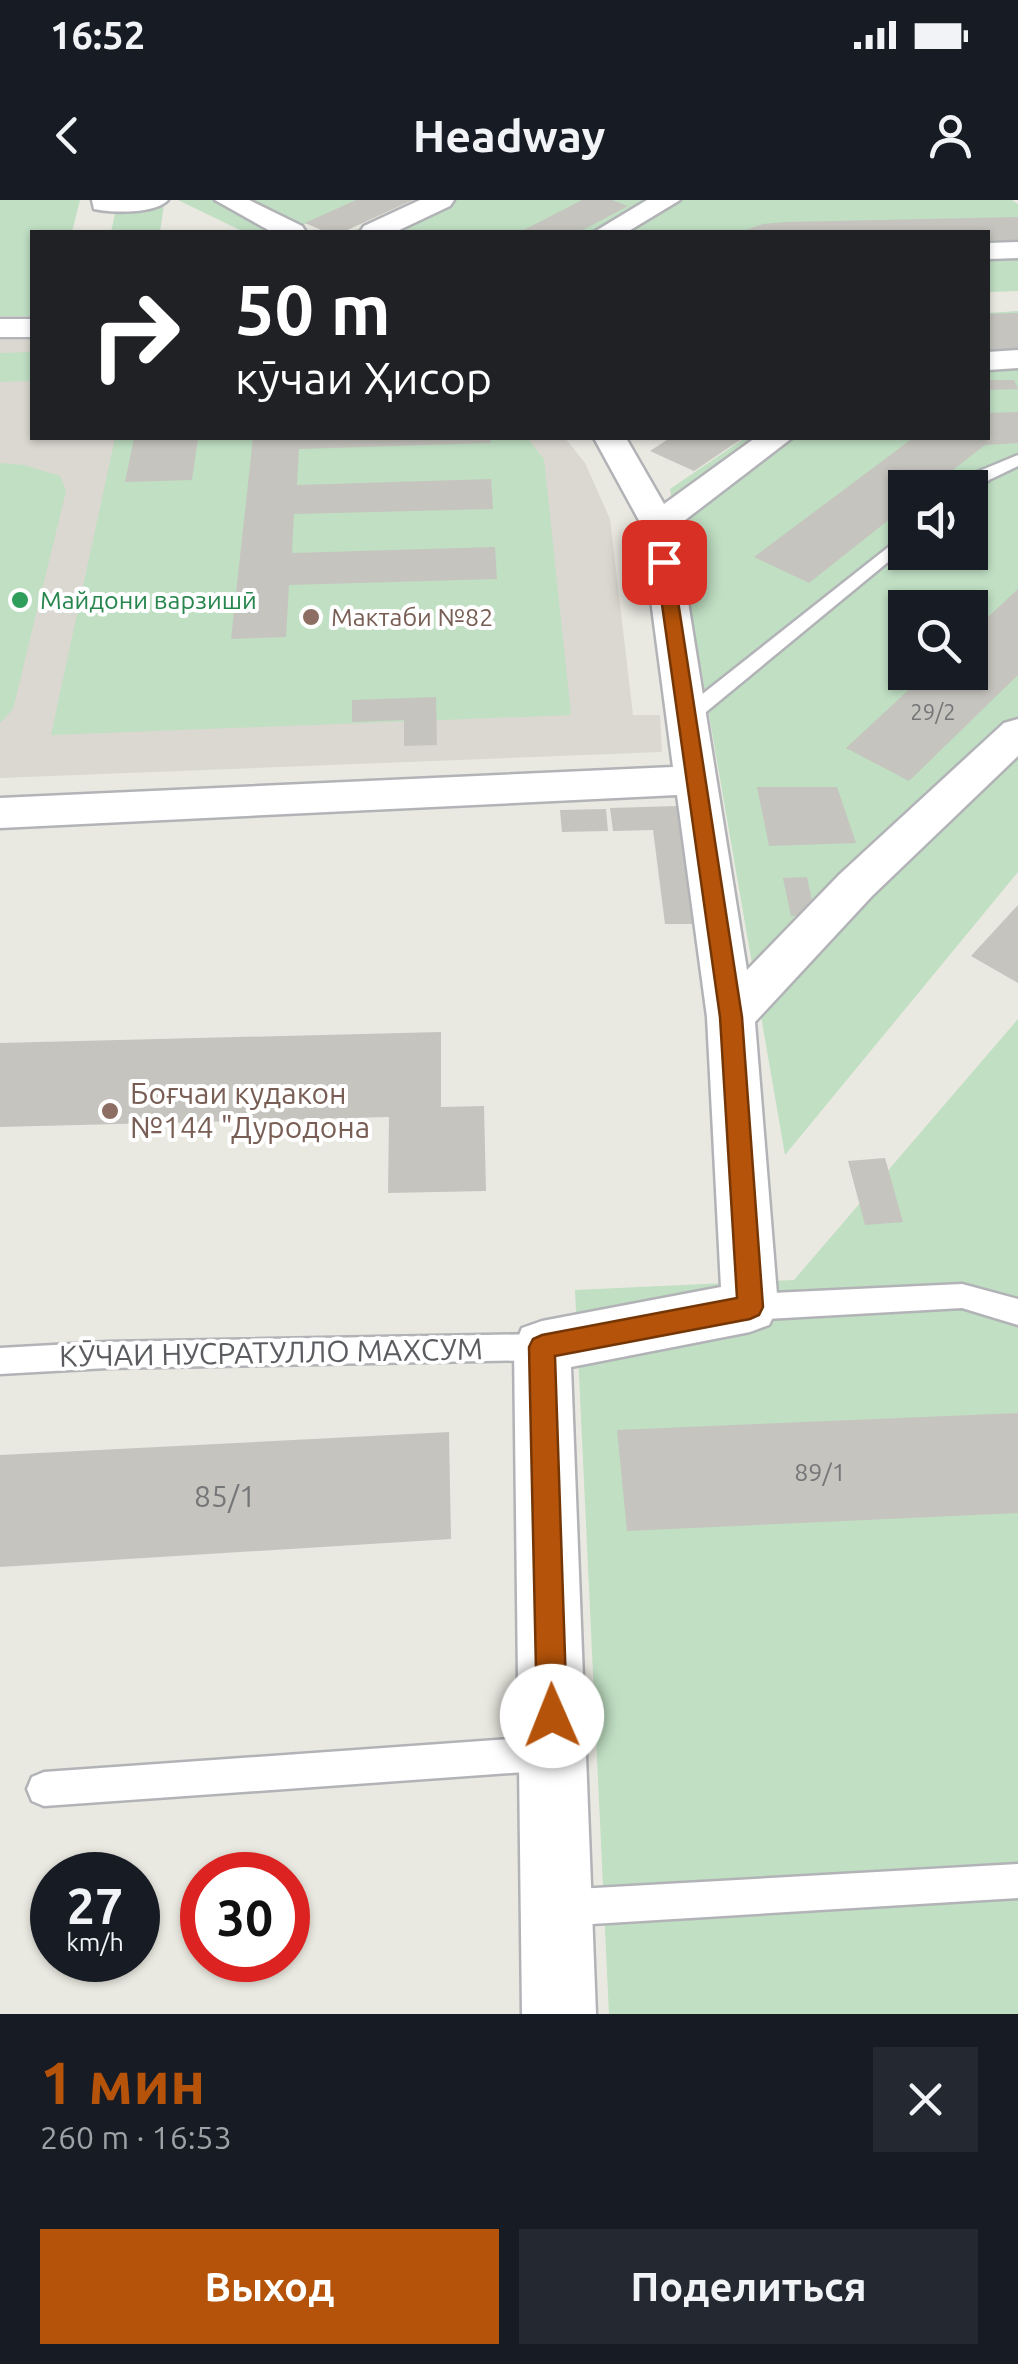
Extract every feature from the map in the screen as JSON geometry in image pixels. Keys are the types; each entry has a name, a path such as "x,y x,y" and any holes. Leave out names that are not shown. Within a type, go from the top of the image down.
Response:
{"street":[{"path":"96,230 103,201 156,200"},
{"path":"228,200 288,230"},
{"path":"378,230 441,200"},
{"path":"612,230 667,200"},
{"path":"990,251 1018,250"},
{"path":"0,328 30,328"},
{"path":"990,361 1018,360"},
{"path":"558,2014 542,1347 750,1307 731,1017 658,524 611,440"},
{"path":"658,524 773,440"},
{"path":"731,1017 856,886 1018,733"},
{"path":"0,813 698,780"}],"lane":[{"path":"988,477 1018,460"},
{"path":"688,716 888,553"},
{"path":"750,1307 962,1296 1018,1312"},
{"name":"КӮЧАИ HУСРАТУЛЛО МАХСУМ","path":"0,1362 107,1356 542,1347"},
{"path":"44,1789 553,1753"},
{"path":"556,1908 1018,1881"}],"shaded area":[{"name":"Мактаби №82","path":"0,340 30,340 30,440 567,440 585,463 610,519 633,715 660,715 662,752 0,778"}],"green space":[{"path":"0,200 80,200 72,230 30,230 30,316 0,316"},
{"path":"118,200 154,200 164,205 160,230 111,230"},
{"path":"178,200 361,200 291,230 240,230"},
{"path":"423,200 1012,200 1018,204 1018,291 990,292 990,230 356,230"},
{"path":"1018,311 1018,872 785,1155 670,489 742,440 990,440 990,313"},
{"path":"30,352 30,381 0,382 0,353"},
{"name":"Мактаби №82","path":"115,440 529,440 544,459 571,715 51,735"},
{"name":"Майдони варзишӣ","path":"0,463 24,465 60,476 66,491 13,709 0,723"},
{"path":"1018,1019 1018,2014 609,2014 575,1290 794,1280"}],"building":[{"path":"356,200 413,200 347,230 321,230 305,223"},
{"path":"582,200 612,200 628,206 583,230 524,230"},
{"path":"1018,217 1018,240 990,240 990,230 746,230 786,222"},
{"path":"1018,313 1018,355 990,356 990,314"},
{"path":"990,380 1014,380 1018,389 990,390"},
{"path":"1018,412 1018,443 985,445 953,470 888,470 888,520 809,583 754,557 910,440 990,440 990,413"},
{"path":"134,440 198,440 192,480 125,482"},
{"name":"Мактаби №82","path":"253,440 490,440 491,443 299,449 297,485 491,479 493,509 294,514 292,553 495,547 497,579 289,585 286,637 231,639"},
{"path":"667,440 740,440 694,471 650,451"},
{"path":"1018,589 1018,675 909,781 846,748 909,690 988,690 988,617"},
{"path":"436,697 437,745 404,746 404,720 352,722 352,700"},
{"path":"757,787 837,787 856,843 769,846"},
{"path":"678,806 696,924 665,924 653,830 613,831 610,808"},
{"path":"606,809 608,831 562,832 560,810"},
{"path":"807,877 815,915 791,916 783,878"},
{"path":"1018,905 1018,983 971,956"},
{"path":"441,1032 441,1107 484,1106 486,1191 388,1193 389,1117 0,1127 0,1043"},
{"path":"885,1158 903,1222 865,1225 848,1161"},
{"path":"1018,1413 1018,1513 627,1531 617,1430"},
{"path":"449,1432 451,1539 0,1567 0,1455"}],"place":[{"name":"Майдони варзишӣ","path":"20,600"},
{"name":"Мактаби №82","path":"311,617"},
{"name":"Боғчаи кудакон №144 \"Дуродона","path":"110,1111"}],"route":[{"path":"552,1716 542,1347 750,1307 731,1017 664,562"}]}
